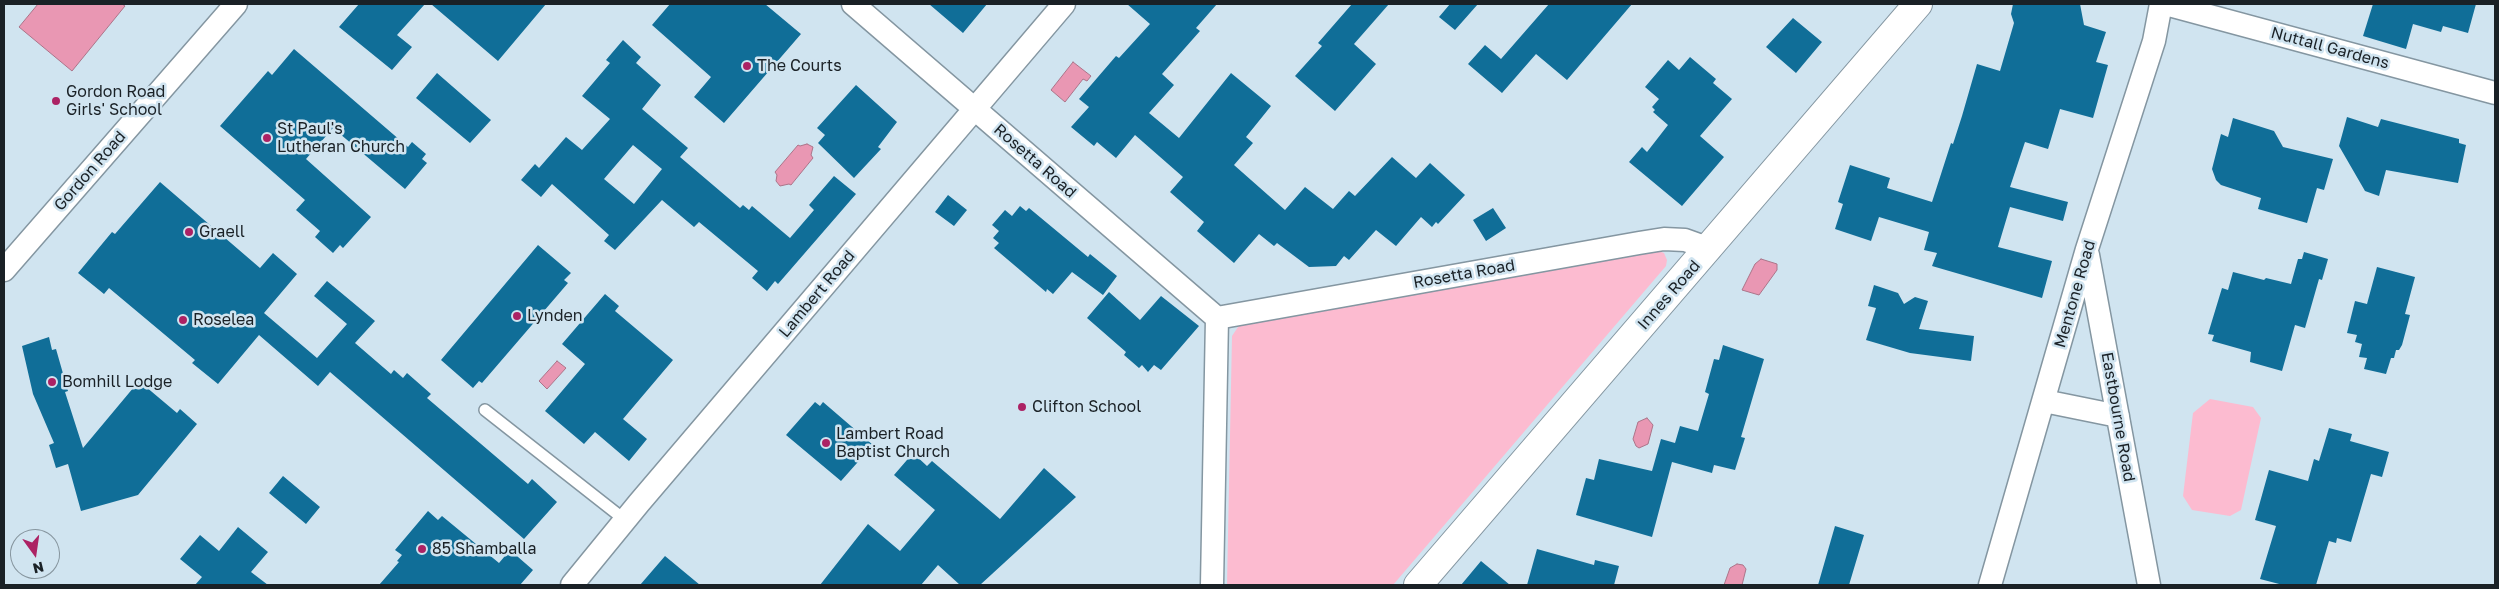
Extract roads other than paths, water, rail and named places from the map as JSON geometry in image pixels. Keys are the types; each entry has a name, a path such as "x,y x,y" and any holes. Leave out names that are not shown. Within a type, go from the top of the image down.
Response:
{"street":[{"name":"Gordon Road","path":"4,270 236,4"},
{"name":"Rosetta Road","path":"853,4 1217,318 1639,242 1664,239 1685,240 1710,249"},
{"name":"Lambert Road","path":"572,585 625,520 1064,4"},
{"name":"Innes Road","path":"1418,585 1710,249 1918,4"},
{"name":"Nuttall Gardens","path":"2163,4 2495,93"},
{"name":"Mentone Road","path":"1990,585 2087,249 2154,41 2163,4"},
{"name":"Eastbourne Road","path":"2087,249 2149,585"},
{"path":"1212,585 1217,318"},
{"path":"2044,400 2118,416"}],"lane":[{"path":"486,410 625,520"}],"place":[{"name":"The Courts","path":"747,66"},
{"name":"Gordon Road Girls' School","path":"56,101"},
{"name":"St Paul's Lutheran Church","path":"267,138"},
{"name":"Graell","path":"189,232"},
{"name":"Lynden","path":"517,316"},
{"name":"Roselea","path":"183,320"},
{"name":"Bomhill Lodge","path":"52,382"},
{"name":"Clifton School","path":"1022,407"},
{"name":"Lambert Road Baptist Church","path":"826,443"},
{"name":"85 Shamballa","path":"422,549"}]}
